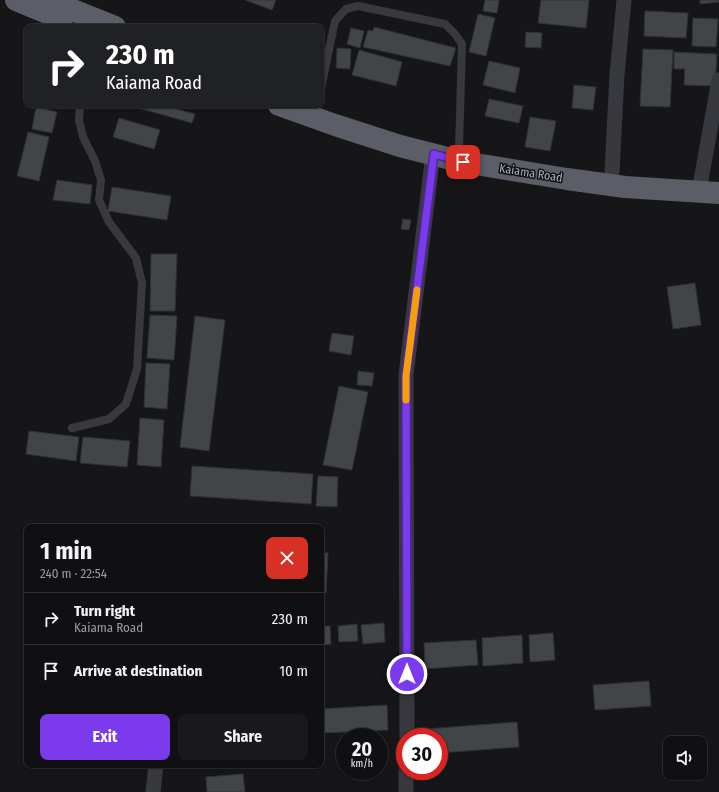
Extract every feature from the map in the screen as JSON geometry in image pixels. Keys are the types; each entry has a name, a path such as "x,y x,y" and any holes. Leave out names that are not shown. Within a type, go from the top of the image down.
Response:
{"highway":[{"path":"16,0 75,24"},
{"path":"48,0 108,24"},
{"name":"Kaiama Road","path":"324,106 381,126 459,148 541,164 661,178 710,180"},
{"name":"Kaiama Road","path":"287,108 342,128 400,146 463,162 567,180 625,187 719,193"}],"street":[{"path":"612,172 624,0"},
{"path":"710,180 719,80"},
{"path":"407,728 406,376 434,154"},
{"path":"153,792 156,768"},
{"path":"406,780 406,792"}],"lane":[{"path":"324,74 335,21 346,9 358,6 445,24 462,44 459,148"},
{"path":"72,428 109,419 126,404 137,369 142,283 136,258 109,222 99,200 101,180 95,161 83,137 79,120 80,108"}],"building":[{"path":"245,0 276,0 272,10"},
{"path":"485,0 499,0 497,13 483,11"},
{"path":"541,0 589,0 586,28 538,23"},
{"path":"700,0 719,0 719,2 700,4"},
{"path":"645,11 688,13 686,38 644,36"},
{"path":"478,14 495,18 486,56 469,52"},
{"path":"693,18 718,19 716,47 692,46"},
{"path":"374,27 456,48 450,66 363,47 368,30 373,31"},
{"path":"351,28 364,31 360,48 347,44"},
{"path":"526,32 542,33 541,48 525,47"},
{"path":"337,48 351,49 350,69 336,68"},
{"path":"643,49 673,50 670,107 640,106"},
{"path":"359,50 402,62 396,86 352,75"},
{"path":"674,52 717,54 715,86 684,85 685,69 674,69"},
{"path":"489,61 520,68 515,93 483,85"},
{"path":"574,85 596,87 593,110 572,108"},
{"path":"489,99 523,106 519,123 485,116"},
{"path":"36,108 57,112 52,133 32,129"},
{"path":"139,108 172,108 195,114 192,123"},
{"path":"530,117 556,121 550,151 525,147"},
{"path":"119,118 160,130 154,149 113,137"},
{"path":"28,132 49,137 39,181 17,176"},
{"path":"57,180 92,185 90,204 53,200"},
{"path":"112,187 171,196 167,220 108,211"},
{"path":"403,219 411,220 409,230 401,229"},
{"path":"151,254 177,254 175,311 150,311"},
{"path":"695,283 701,325 673,329 667,287"},
{"path":"150,315 177,316 174,360 147,358"},
{"path":"195,316 225,320 209,451 180,447"},
{"path":"332,333 354,336 351,355 329,351"},
{"path":"146,363 170,364 167,409 144,407"},
{"path":"358,371 374,373 372,386 357,385"},
{"path":"339,386 368,392 352,470 323,465"},
{"path":"140,418 164,420 161,467 137,465"},
{"path":"29,431 79,437 76,461 26,454"},
{"path":"83,437 130,441 127,467 80,463"},
{"path":"192,466 313,474 311,504 190,496"},
{"path":"318,476 338,477 337,507 316,506"},
{"path":"324,553 328,553 326,593 324,593"},
{"path":"384,623 385,642 363,644 361,625"},
{"path":"357,624 358,641 339,642 338,626"},
{"path":"324,626 330,626 331,644 324,645"},
{"path":"553,633 555,660 530,662 529,635"},
{"path":"522,635 523,663 483,666 482,638"},
{"path":"476,640 478,665 425,669 424,643"},
{"path":"649,681 651,706 595,710 593,685"},
{"path":"387,705 388,728 336,728 336,732 324,733 324,709"},
{"path":"517,722 519,747 448,752 448,728 439,728"},
{"path":"243,774 245,792 207,792 206,777"}],"slow traffic":[{"path":"406,400 406,376 417,290"}],"route":[{"path":"407,674 406,376 434,154 463,162"}]}
